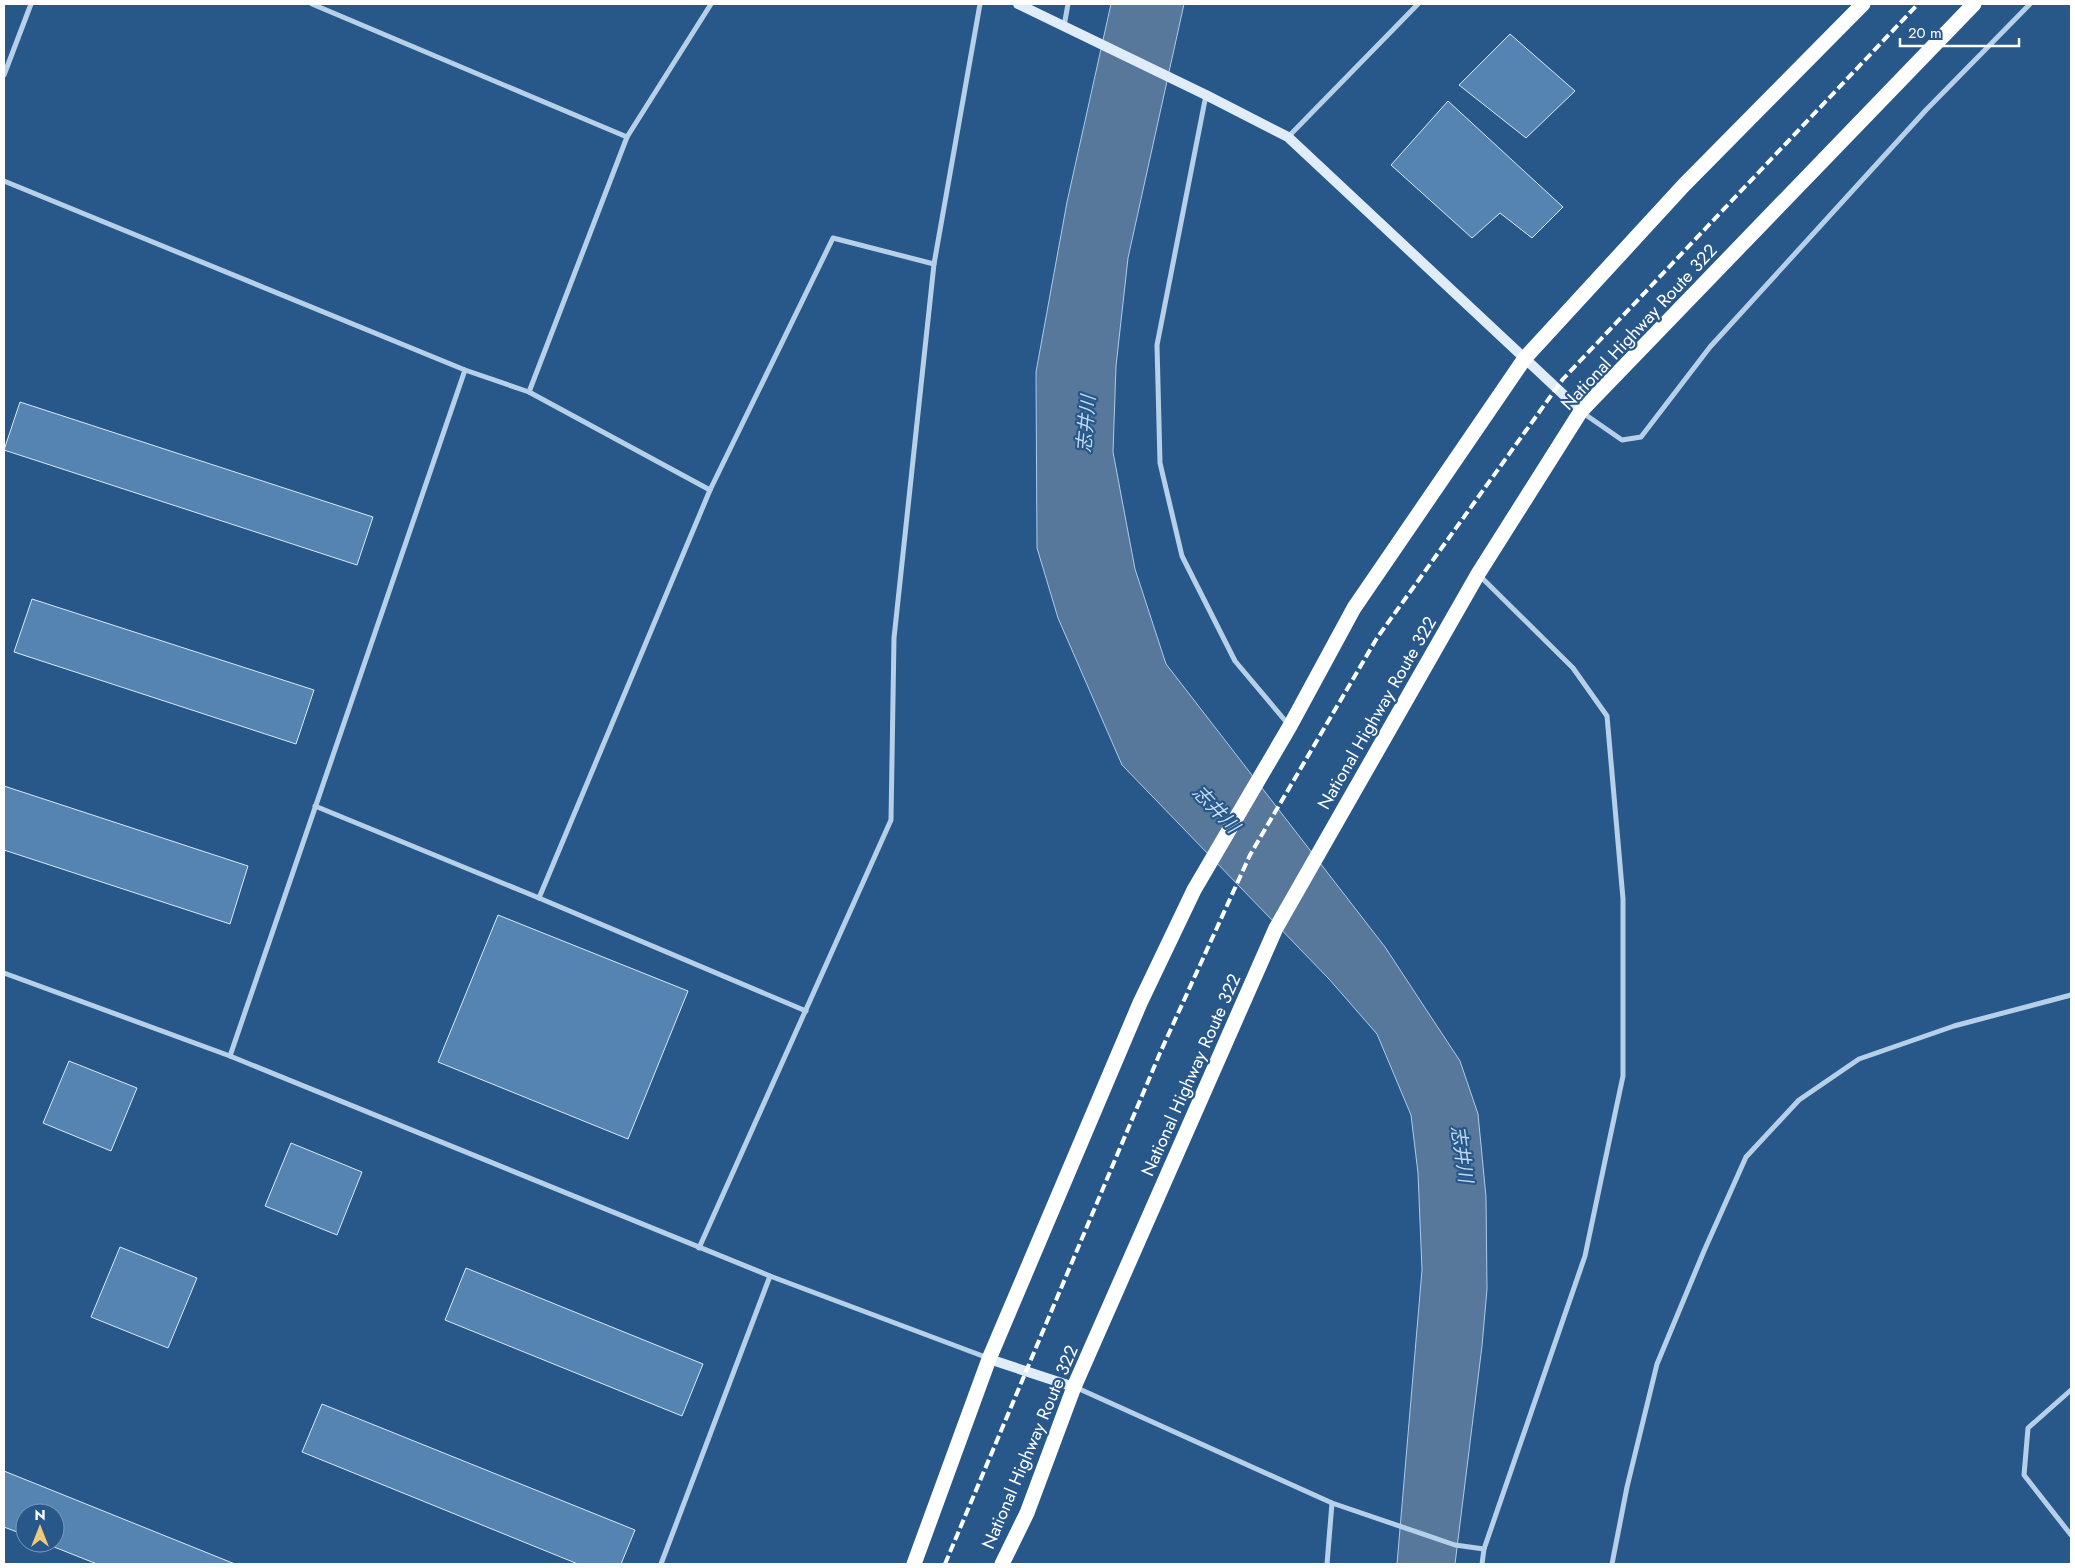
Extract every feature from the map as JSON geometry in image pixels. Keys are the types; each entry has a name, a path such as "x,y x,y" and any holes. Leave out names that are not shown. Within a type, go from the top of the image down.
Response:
{"highway":[{"path":"914,1564 989,1359 1140,1003 1194,890 1290,726 1354,608 1525,358 1684,185 1863,4"},
{"name":"National Highway Route 322","path":"1002,1564 1027,1513 1074,1387 1276,928 1478,574 1581,411 1974,4"}],"street":[{"path":"4,75 31,4"},
{"path":"312,4 627,137"},
{"path":"529,392 627,137 711,4"},
{"path":"699,1248 891,820 894,638 934,264 980,4"},
{"path":"1018,4 1288,137 1581,411 1622,440 1641,437 1710,347 1926,110 2030,4"},
{"path":"1064,27 1068,4"},
{"path":"1288,137 1418,4"},
{"path":"1206,95 1157,345 1160,463 1182,556 1235,661 1290,726"},
{"path":"4,181 465,370 529,392 710,490"},
{"path":"539,898 710,490 832,238 934,264"},
{"path":"230,1056 465,370"},
{"path":"1478,574 1572,668 1607,716 1623,899 1623,1076 1585,1256 1484,1549 1482,1564"},
{"path":"315,806 806,1011"},
{"path":"4,973 230,1056 770,1276 989,1359 1074,1387 1332,1502 1455,1545 1484,1549"},
{"path":"1612,1564 1626,1487 1657,1364 1704,1250 1746,1158 1799,1100 1859,1058 1954,1026 2071,995"},
{"path":"661,1564 770,1276"},
{"path":"2071,1390 2028,1428 2024,1475 2071,1535"},
{"path":"1327,1564 1332,1502"}],"water":[{"name":"志井川","path":"1111,4 1184,4 1128,258 1116,366 1113,452 1135,569 1166,664 1385,947 1460,1061 1478,1114 1486,1197 1487,1289 1482,1346 1455,1564 1397,1564 1422,1270 1418,1173 1411,1115 1377,1034 1329,979 1122,765 1058,618 1037,548 1036,372 1067,202"}],"building":[{"path":"1510,34 1575,91 1526,138 1459,85"},
{"path":"1448,101 1563,207 1532,238 1500,213 1472,238 1391,165"},
{"path":"20,402 373,517 357,565 4,450"},
{"path":"32,599 314,690 296,744 14,652"},
{"path":"4,786 248,866 230,924 4,850"},
{"path":"498,915 688,991 628,1139 438,1062"},
{"path":"69,1061 137,1088 111,1151 43,1123"},
{"path":"291,1143 362,1172 337,1235 265,1206"},
{"path":"120,1247 197,1278 168,1348 91,1317"},
{"path":"466,1268 703,1364 682,1416 445,1320"},
{"path":"322,1404 635,1530 621,1564 578,1564 302,1452"},
{"path":"4,1471 235,1564 97,1564 65,1551 65,1503 15,1503 15,1531 4,1527"}],"railway":[{"path":"945,1564 1160,1053 1250,855 1377,638 1563,379 1918,4"}]}
